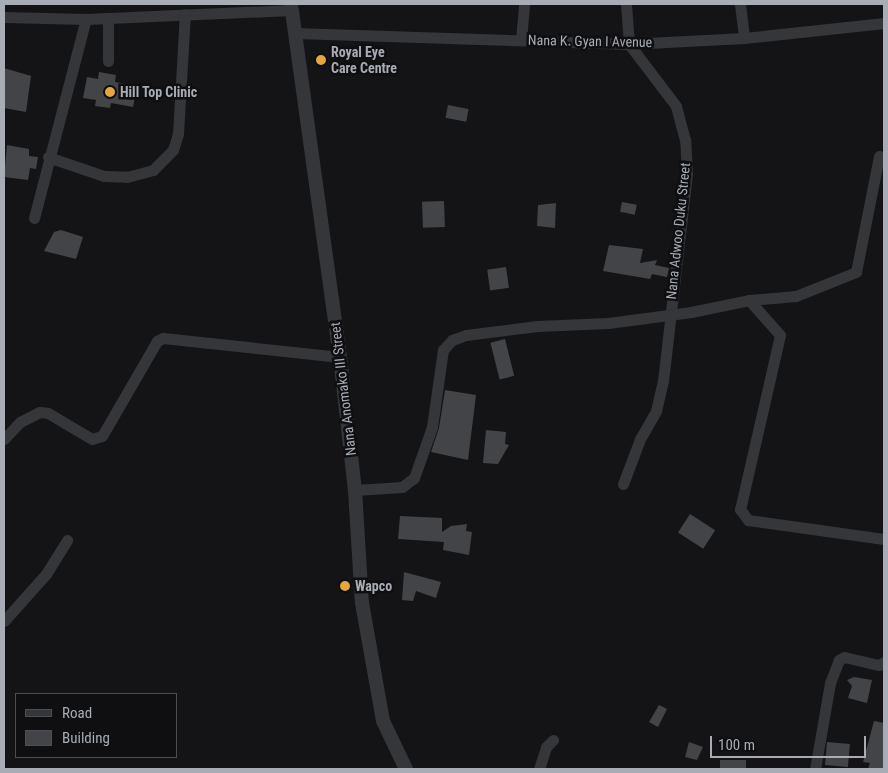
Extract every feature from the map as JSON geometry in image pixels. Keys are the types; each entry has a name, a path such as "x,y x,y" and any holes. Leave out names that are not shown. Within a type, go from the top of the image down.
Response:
{"street":[{"path":"521,40 524,4"},
{"path":"626,4 630,44"},
{"path":"740,4 744,38"},
{"path":"4,17 86,19 292,7"},
{"name":"Nana Anomako III Street","path":"292,7 340,357 355,490 362,603 383,721 406,769"},
{"path":"48,157 104,176 127,177 153,170 173,150 178,134 185,14"},
{"path":"108,18 108,61"},
{"path":"34,218 48,157 86,19"},
{"name":"Nana K. Gyan I Avenue","path":"296,32 630,44 744,38 884,23"},
{"name":"Nana Adwoo Duku Street","path":"623,484 640,439 656,411 668,353 670,315 687,174 685,140 676,106 630,44"},
{"path":"355,490 402,487 414,478 432,427 443,350 452,340 466,335 537,326 608,323 670,315 749,300 796,296 828,286 856,272 878,156"},
{"path":"749,300 780,335 740,509 742,515 748,520 806,530 884,539"},
{"path":"4,439 20,422 40,412 48,412 92,438 102,436 157,341 163,338 340,357"},
{"path":"4,621 46,574 67,540"},
{"path":"815,769 830,683 839,660 844,657 879,665 884,662"},
{"path":"539,769 546,747 553,740"}],"building":[{"path":"4,68 31,76 26,112 4,108"},
{"name":"Hill Top Clinic","path":"99,72 116,75 115,82 137,86 133,107 111,103 110,108 95,106 96,100 83,98 87,77 98,79"},
{"path":"448,105 469,109 466,122 446,118"},
{"path":"7,145 29,149 29,156 38,157 36,169 30,168 28,180 4,177"},
{"path":"444,201 445,227 423,228 422,202"},
{"path":"622,202 637,205 635,215 620,212"},
{"path":"556,203 555,228 537,226 538,205"},
{"path":"61,230 83,237 76,259 44,251 54,232"},
{"path":"609,245 643,249 640,263 657,260 655,265 669,268 667,277 652,274 650,279 603,271"},
{"path":"506,267 509,288 490,290 487,270"},
{"path":"505,339 514,376 500,380 490,343"},
{"path":"445,390 476,395 468,460 431,452 439,428"},
{"path":"486,430 506,432 505,444 509,445 498,464 483,463"},
{"path":"690,514 715,530 703,549 678,532"},
{"path":"400,516 442,518 442,532 451,526 467,524 466,531 472,532 469,555 443,550 444,542 398,539"},
{"path":"404,572 441,582 436,598 416,591 413,601 402,600"},
{"path":"854,677 872,680 867,703 848,698 852,686 847,680"},
{"path":"659,705 667,709 658,727 649,722"},
{"path":"874,721 884,723 884,769 868,769 870,763 863,762"},
{"path":"689,742 703,747 697,760 685,757"},
{"path":"827,742 850,744 848,767 825,765"},
{"path":"720,760 746,760 746,769 720,769"}],"place":[{"name":"Royal Eye Care Centre","path":"321,60"},
{"name":"Hill Top Clinic","path":"110,92"},
{"name":"Wapco","path":"345,586"}]}
